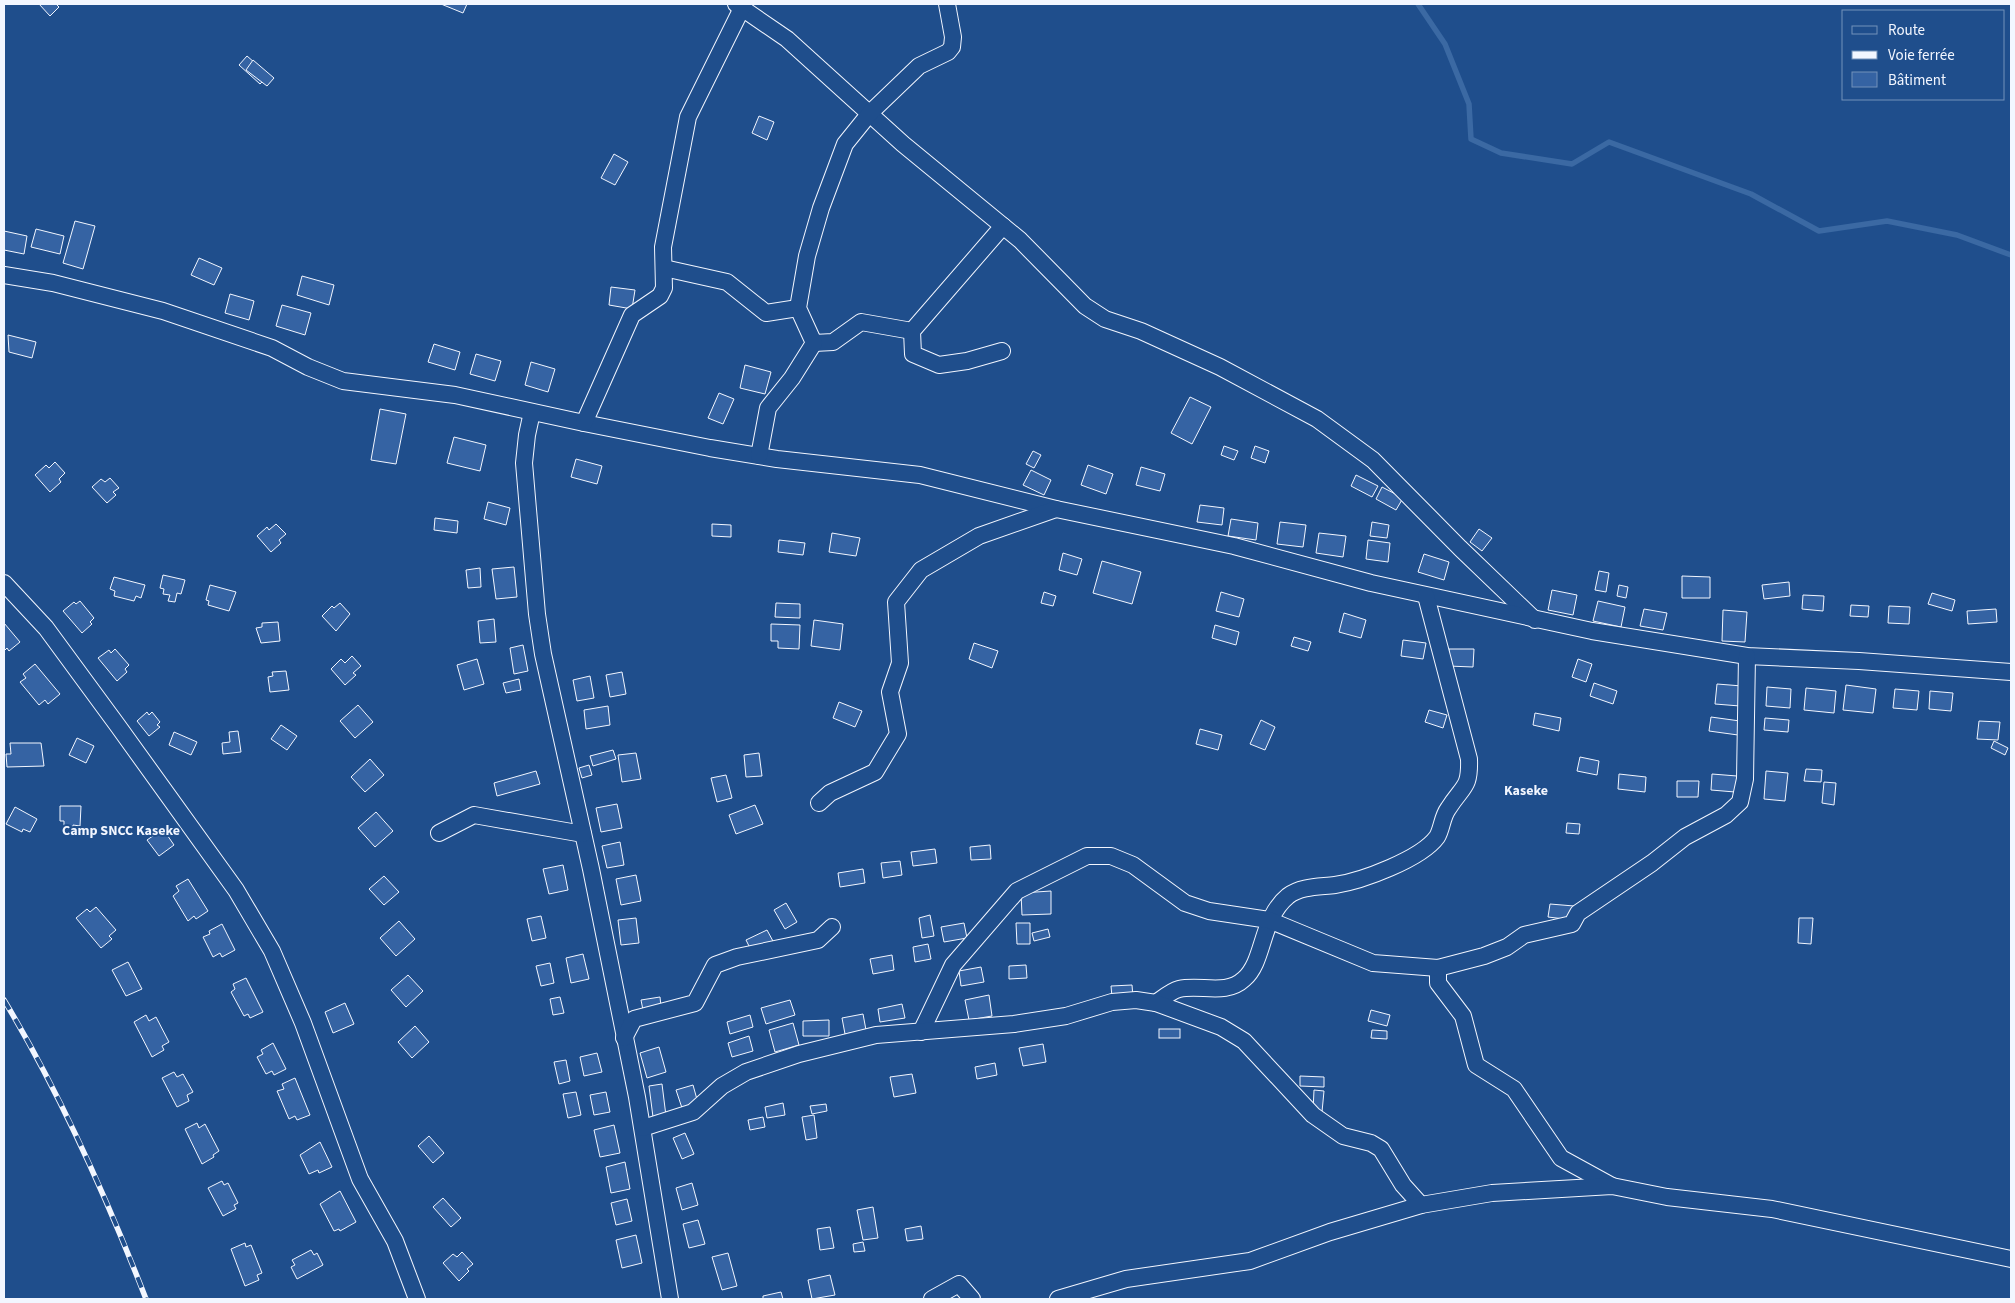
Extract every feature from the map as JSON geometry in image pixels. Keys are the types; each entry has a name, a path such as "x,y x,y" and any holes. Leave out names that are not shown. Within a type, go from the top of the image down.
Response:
{"street":[{"path":"814,343 798,308 807,256 821,208 845,144 870,113 919,66 948,52 952,47 947,4"},
{"path":"584,423 632,315 660,296 664,288 663,247 688,117 740,5 787,39 904,144 1004,226 1092,311 1105,319 1141,331 1220,367 1317,419 1373,460 1535,620"},
{"path":"1002,351 967,361 939,366 913,354 912,331 1004,226"},
{"path":"664,268 727,282 766,313 798,308"},
{"path":"4,275 53,283 163,311 272,348 308,367 343,381 455,395 584,423 759,456 920,475 1056,509 1234,546 1426,596 1535,620 1669,645 1747,656 1859,661 2011,672"},
{"path":"814,343 833,342 861,322 912,331"},
{"path":"759,456 768,408 792,378 814,343"},
{"path":"532,412 527,434 524,464 537,614 543,654 583,834 643,1128 670,1299"},
{"path":"819,803 830,793 875,772 898,734 890,692 900,663 896,602 922,570 979,536 1056,509"},
{"path":"4,583 46,628 118,726 236,890 272,951 303,1023 360,1179 395,1241 417,1299"},
{"path":"1156,1003 1176,990 1204,986 1223,989 1243,980 1252,971 1269,920 1289,895 1310,887 1336,884 1383,872 1428,846 1438,836 1448,809 1470,779 1469,759 1426,596"},
{"path":"921,1032 953,965 1017,891 1087,856 1111,856 1133,865 1185,903 1209,911 1269,920 1373,962 1438,968 1484,956 1507,947 1524,935 1572,924 1578,913 1652,863 1684,837 1726,815 1740,802 1745,778 1747,656"},
{"path":"439,833 474,815 583,834"},
{"path":"624,1038 634,1019 695,1003 715,965 737,957 818,940 832,927"},
{"path":"1438,968 1438,983 1463,1016 1476,1065 1514,1089 1561,1158 1612,1186"},
{"path":"643,1128 693,1112 722,1086 746,1072 799,1054 876,1035 970,1026 1014,1024 1066,1016 1112,1002 1136,1000 1156,1003 1221,1027 1244,1041 1313,1115 1343,1136 1371,1142 1381,1149 1403,1185 1421,1205"},
{"path":"1058,1299 1126,1278 1250,1261 1330,1232 1421,1205 1492,1193 1612,1186 1667,1197 1772,1209 2011,1259"},
{"path":"932,1299 959,1284 972,1299"}],"building":[{"path":"39,4 56,4 59,7 50,16"},
{"path":"441,4 467,4 463,13"},
{"path":"247,56 269,75 260,84 239,65"},
{"path":"253,60 274,78 267,86 246,70"},
{"path":"759,116 774,122 767,140 752,133"},
{"path":"614,154 628,162 615,185 601,178"},
{"path":"75,221 95,226 83,269 63,263"},
{"path":"36,229 64,236 60,254 31,247"},
{"path":"4,231 27,236 24,254 4,250"},
{"path":"199,258 222,268 214,285 191,275"},
{"path":"302,276 334,285 329,305 297,295"},
{"path":"611,287 635,290 632,309 609,305"},
{"path":"230,294 254,301 249,320 225,313"},
{"path":"282,305 311,313 305,335 276,326"},
{"path":"8,335 36,342 32,358 9,352"},
{"path":"434,344 460,352 455,370 428,362"},
{"path":"476,354 501,361 495,381 470,374"},
{"path":"531,362 555,369 548,392 525,385"},
{"path":"745,365 771,372 765,394 740,388"},
{"path":"719,393 734,399 723,424 708,418"},
{"path":"1190,397 1211,407 1192,444 1171,433"},
{"path":"380,409 406,414 396,464 371,460"},
{"path":"454,437 486,445 480,471 447,463"},
{"path":"1224,446 1238,451 1234,460 1221,455"},
{"path":"1255,446 1269,451 1265,463 1251,458"},
{"path":"1033,451 1041,455 1034,468 1026,464"},
{"path":"576,459 602,466 597,484 571,477"},
{"path":"55,462 65,473 59,479 61,482 50,492 35,475 46,465 49,468"},
{"path":"1088,465 1113,474 1106,494 1081,485"},
{"path":"1141,467 1165,474 1160,491 1136,485"},
{"path":"1031,470 1051,480 1044,495 1023,485"},
{"path":"1356,475 1378,486 1372,497 1351,486"},
{"path":"110,478 119,488 113,492 116,495 107,503 92,487 101,479 105,482"},
{"path":"1382,487 1403,498 1396,510 1376,499"},
{"path":"488,502 510,508 506,525 484,519"},
{"path":"1200,505 1224,508 1222,525 1197,522"},
{"path":"435,518 458,521 457,533 434,530"},
{"path":"1231,519 1258,523 1256,540 1228,536"},
{"path":"1280,522 1306,525 1303,547 1277,544"},
{"path":"1372,522 1389,525 1387,538 1370,536"},
{"path":"276,524 286,534 279,540 281,543 271,552 257,536 267,527 269,530"},
{"path":"712,524 731,525 731,537 712,536"},
{"path":"1479,529 1492,538 1482,551 1470,542"},
{"path":"832,533 860,538 856,556 829,552"},
{"path":"1319,533 1346,536 1343,557 1316,553"},
{"path":"779,540 805,543 803,555 778,552"},
{"path":"1368,540 1390,543 1388,562 1366,559"},
{"path":"1063,553 1082,559 1077,575 1059,570"},
{"path":"1424,554 1449,562 1444,580 1418,572"},
{"path":"1102,561 1141,572 1132,604 1093,593"},
{"path":"514,567 517,597 496,599 492,569"},
{"path":"480,568 481,587 468,588 466,570"},
{"path":"1599,571 1609,573 1606,592 1595,590"},
{"path":"163,575 185,580 181,594 177,593 175,602 168,601 170,595 163,594 164,589 160,588"},
{"path":"1682,576 1710,577 1710,598 1682,598"},
{"path":"114,577 145,585 141,598 136,596 134,601 114,596 115,591 110,589"},
{"path":"1789,582 1790,596 1764,599 1762,585"},
{"path":"210,585 236,592 229,611 208,605 209,601 206,600"},
{"path":"1619,585 1628,587 1626,598 1617,596"},
{"path":"1552,590 1577,595 1573,615 1548,610"},
{"path":"1044,592 1056,596 1053,606 1041,603"},
{"path":"1221,592 1244,599 1239,617 1216,611"},
{"path":"1932,593 1955,600 1952,611 1928,604"},
{"path":"1803,595 1824,596 1823,611 1802,609"},
{"path":"80,601 94,618 90,622 92,624 82,633 63,611 74,602 76,604"},
{"path":"1598,601 1625,607 1621,627 1593,621"},
{"path":"340,603 350,614 336,631 322,616 332,606 334,608"},
{"path":"776,603 800,604 800,618 775,617"},
{"path":"1851,605 1869,606 1868,617 1850,616"},
{"path":"1889,606 1910,607 1909,624 1888,623"},
{"path":"1644,609 1667,613 1663,630 1640,626"},
{"path":"1996,609 1997,622 1968,624 1967,611"},
{"path":"1723,610 1747,612 1745,642 1722,641"},
{"path":"1344,613 1366,620 1361,638 1339,632"},
{"path":"494,619 496,642 480,643 478,621"},
{"path":"814,620 843,624 840,650 811,646"},
{"path":"278,622 280,641 261,643 256,628 262,627 262,623"},
{"path":"4,623 20,642 9,651 7,648 4,651"},
{"path":"771,624 800,625 799,649 778,648 778,641 771,641"},
{"path":"1215,625 1239,632 1236,645 1212,638"},
{"path":"1294,637 1311,642 1308,651 1291,646"},
{"path":"1403,640 1426,643 1423,659 1401,656"},
{"path":"974,643 998,651 992,668 969,659"},
{"path":"523,645 528,671 514,674 510,648"},
{"path":"115,649 129,665 125,669 127,672 117,681 98,658 109,650 111,653"},
{"path":"1449,649 1474,649 1473,667 1448,666"},
{"path":"352,656 361,666 353,673 356,675 345,685 331,669 341,659 345,663"},
{"path":"477,659 484,684 464,690 457,665"},
{"path":"1578,659 1592,664 1586,682 1572,677"},
{"path":"35,664 60,694 48,704 45,700 39,705 20,682 26,678 23,674"},
{"path":"286,671 289,690 270,692 268,677 273,676 272,672"},
{"path":"622,672 626,694 610,697 606,675"},
{"path":"590,676 594,698 577,701 573,680"},
{"path":"519,679 521,690 506,693 503,683"},
{"path":"1594,683 1617,691 1613,704 1590,696"},
{"path":"1717,684 1742,686 1740,706 1715,704"},
{"path":"1846,685 1876,689 1873,713 1843,710"},
{"path":"1767,687 1791,689 1790,708 1766,706"},
{"path":"1806,688 1836,691 1834,713 1804,710"},
{"path":"1895,689 1919,691 1917,710 1893,708"},
{"path":"1930,691 1953,693 1951,711 1929,709"},
{"path":"839,702 862,711 855,727 833,718"},
{"path":"358,705 373,722 355,738 340,721"},
{"path":"608,706 610,725 586,729 584,710"},
{"path":"1429,710 1447,715 1443,728 1425,722"},
{"path":"147,712 149,715 152,712 160,722 157,725 160,727 149,736 137,721"},
{"path":"1535,713 1561,718 1559,731 1533,725"},
{"path":"1711,717 1740,721 1738,735 1709,731"},
{"path":"1765,718 1789,720 1788,732 1764,730"},
{"path":"1261,720 1275,727 1265,750 1250,744"},
{"path":"1979,721 2000,722 1998,740 1977,739"},
{"path":"281,725 297,736 287,750 271,739"},
{"path":"1200,729 1222,735 1218,750 1196,744"},
{"path":"238,731 241,752 223,754 222,743 230,742 229,732"},
{"path":"174,732 197,742 191,755 169,745"},
{"path":"77,738 94,746 86,763 69,755"},
{"path":"1994,741 2008,748 2005,755 1991,748"},
{"path":"10,743 41,743 44,766 7,767 6,754 11,754"},
{"path":"613,750 616,759 593,766 590,756"},
{"path":"636,753 641,779 622,782 618,755"},
{"path":"759,753 762,776 746,777 744,755"},
{"path":"1580,757 1599,761 1597,775 1577,771"},
{"path":"370,759 384,775 365,792 351,777"},
{"path":"589,765 592,775 582,778 579,768"},
{"path":"1806,769 1822,770 1821,782 1804,781"},
{"path":"536,771 540,784 497,796 494,783"},
{"path":"1766,771 1788,773 1785,801 1764,799"},
{"path":"1619,774 1646,777 1645,792 1618,789"},
{"path":"1712,774 1737,776 1735,792 1711,790"},
{"path":"726,775 732,798 717,802 711,778"},
{"path":"1677,781 1699,781 1698,797 1677,797"},
{"path":"1824,782 1836,783 1834,805 1822,803"},
{"path":"617,804 622,828 601,832 596,808"},
{"path":"755,805 763,824 736,834 729,815"},
{"path":"60,806 81,806 80,826 73,825 73,829 64,829 64,821 60,821"},
{"path":"15,807 37,819 30,832 23,829 22,832 6,824"},
{"path":"376,812 393,831 375,847 358,828"},
{"path":"1567,823 1580,824 1579,834 1566,833"},
{"path":"163,829 174,845 159,856 147,840"},
{"path":"620,842 624,865 607,868 602,846"},
{"path":"990,845 991,859 971,860 970,847"},
{"path":"935,849 937,863 913,866 911,852"},
{"path":"900,861 902,875 883,878 881,863"},
{"path":"563,865 568,890 549,894 543,869"},
{"path":"863,869 865,883 840,887 838,873"},
{"path":"636,875 641,901 621,905 616,879"},
{"path":"384,876 399,892 384,905 369,889"},
{"path":"188,879 208,911 196,919 194,916 188,921 173,896 179,891 176,886"},
{"path":"1051,891 1051,914 1022,915 1021,893"},
{"path":"786,903 797,922 785,929 774,910"},
{"path":"1550,904 1574,906 1573,920 1548,917"},
{"path":"96,907 116,930 109,936 112,939 101,948 76,918 87,909 90,912"},
{"path":"930,915 934,936 922,938 919,918"},
{"path":"541,916 546,938 532,941 527,919"},
{"path":"636,918 639,943 621,945 618,920"},
{"path":"1799,918 1813,918 1811,944 1798,943"},
{"path":"399,921 415,939 396,956 380,938"},
{"path":"964,923 967,938 944,942 941,927"},
{"path":"1016,923 1030,923 1030,944 1017,944"},
{"path":"222,924 235,950 222,957 220,953 213,957 203,937 210,934 209,931"},
{"path":"1048,929 1050,937 1034,941 1032,933"},
{"path":"767,930 774,943 753,954 746,940"},
{"path":"928,944 931,959 915,962 913,947"},
{"path":"583,954 589,979 571,983 566,958"},
{"path":"892,955 894,970 873,974 870,959"},
{"path":"128,962 142,989 126,996 112,970"},
{"path":"550,963 554,983 541,986 536,966"},
{"path":"1026,965 1027,978 1009,979 1009,966"},
{"path":"981,967 984,982 961,986 959,971"},
{"path":"408,975 423,991 406,1007 391,990"},
{"path":"246,978 263,1012 250,1018 248,1014 244,1016 231,992 235,989 233,984"},
{"path":"1132,985 1133,997 1112,997 1111,986"},
{"path":"989,995 992,1016 969,1020 965,1000"},
{"path":"560,997 564,1013 553,1015 550,999"},
{"path":"660,997 661,1007 643,1010 641,1000"},
{"path":"790,1000 795,1015 766,1024 761,1008"},
{"path":"345,1003 354,1024 333,1033 325,1012"},
{"path":"902,1004 905,1018 880,1022 878,1009"},
{"path":"1371,1010 1390,1015 1387,1026 1368,1021"},
{"path":"863,1014 866,1030 845,1034 842,1018"},
{"path":"146,1015 149,1021 156,1017 169,1042 162,1046 164,1050 152,1057 134,1022"},
{"path":"750,1015 753,1027 730,1034 727,1022"},
{"path":"829,1020 829,1036 803,1036 803,1021"},
{"path":"793,1023 799,1045 775,1052 769,1030"},
{"path":"415,1026 429,1042 412,1058 398,1042"},
{"path":"1159,1029 1180,1029 1180,1038 1159,1038"},
{"path":"1372,1030 1387,1031 1387,1039 1371,1038"},
{"path":"749,1036 753,1051 732,1057 728,1043"},
{"path":"273,1043 286,1069 274,1075 272,1071 266,1074 257,1057 263,1054 261,1050"},
{"path":"1043,1044 1046,1062 1023,1066 1019,1048"},
{"path":"659,1047 666,1072 647,1078 640,1053"},
{"path":"597,1053 602,1072 584,1076 580,1057"},
{"path":"566,1060 570,1081 559,1084 554,1062"},
{"path":"995,1063 997,1075 977,1079 975,1067"},
{"path":"174,1072 177,1077 183,1074 193,1092 187,1095 189,1101 177,1107 162,1078"},
{"path":"912,1074 916,1093 894,1097 890,1077"},
{"path":"1300,1076 1324,1077 1324,1087 1300,1086"},
{"path":"295,1078 310,1115 297,1120 295,1116 289,1119 277,1091 284,1089 282,1084"},
{"path":"662,1084 666,1116 653,1117 649,1086"},
{"path":"693,1085 698,1103 682,1108 676,1090"},
{"path":"1314,1090 1324,1091 1322,1112 1313,1111"},
{"path":"576,1092 581,1115 568,1118 563,1094"},
{"path":"606,1092 610,1112 594,1115 590,1095"},
{"path":"783,1103 785,1115 767,1118 765,1107"},
{"path":"826,1104 827,1111 812,1114 810,1106"},
{"path":"814,1115 817,1138 806,1140 802,1117"},
{"path":"763,1117 765,1127 750,1130 748,1120"},
{"path":"197,1123 199,1128 205,1124 219,1151 213,1155 214,1157 202,1164 185,1129"},
{"path":"614,1125 620,1153 600,1157 594,1130"},
{"path":"685,1133 694,1154 682,1159 673,1138"},
{"path":"429,1136 444,1153 433,1163 418,1146"},
{"path":"320,1142 332,1167 319,1173 318,1170 309,1174 300,1155"},
{"path":"625,1162 630,1189 611,1193 606,1167"},
{"path":"222,1181 224,1185 228,1183 238,1203 234,1205 236,1209 223,1216 208,1188"},
{"path":"692,1183 698,1205 682,1210 676,1188"},
{"path":"340,1191 356,1222 340,1231 339,1229 334,1231 320,1204"},
{"path":"443,1198 461,1218 451,1227 433,1207"},
{"path":"627,1199 632,1221 616,1225 611,1203"},
{"path":"873,1207 878,1238 863,1240 857,1210"},
{"path":"698,1220 705,1244 689,1248 683,1224"},
{"path":"921,1226 923,1239 907,1241 905,1229"},
{"path":"830,1227 834,1248 820,1250 817,1229"},
{"path":"636,1235 642,1263 622,1268 616,1240"},
{"path":"863,1242 865,1251 854,1252 853,1244"},
{"path":"245,1243 246,1247 251,1245 262,1273 257,1275 259,1280 245,1286 231,1249"},
{"path":"311,1250 314,1255 317,1253 323,1265 297,1279 291,1267 295,1265 292,1260"},
{"path":"462,1252 473,1264 459,1281 443,1263 453,1254 457,1257"},
{"path":"728,1253 737,1286 722,1290 712,1257"},
{"path":"830,1275 835,1295 812,1299 808,1280"},
{"path":"781,1292 783,1299 763,1299 763,1296"}],"waterway":[{"path":"1418,4 1445,44 1469,104 1471,139 1501,153 1572,164 1609,142 1751,194 1819,231 1887,221 1957,235 2011,255"}],"railway":[{"path":"4,1000 45,1072 81,1146 99,1184 146,1299"}],"district":[{"name":"Kaseke","path":"1526,791"},
{"name":"Camp SNCC Kaseke","path":"121,831"}]}
